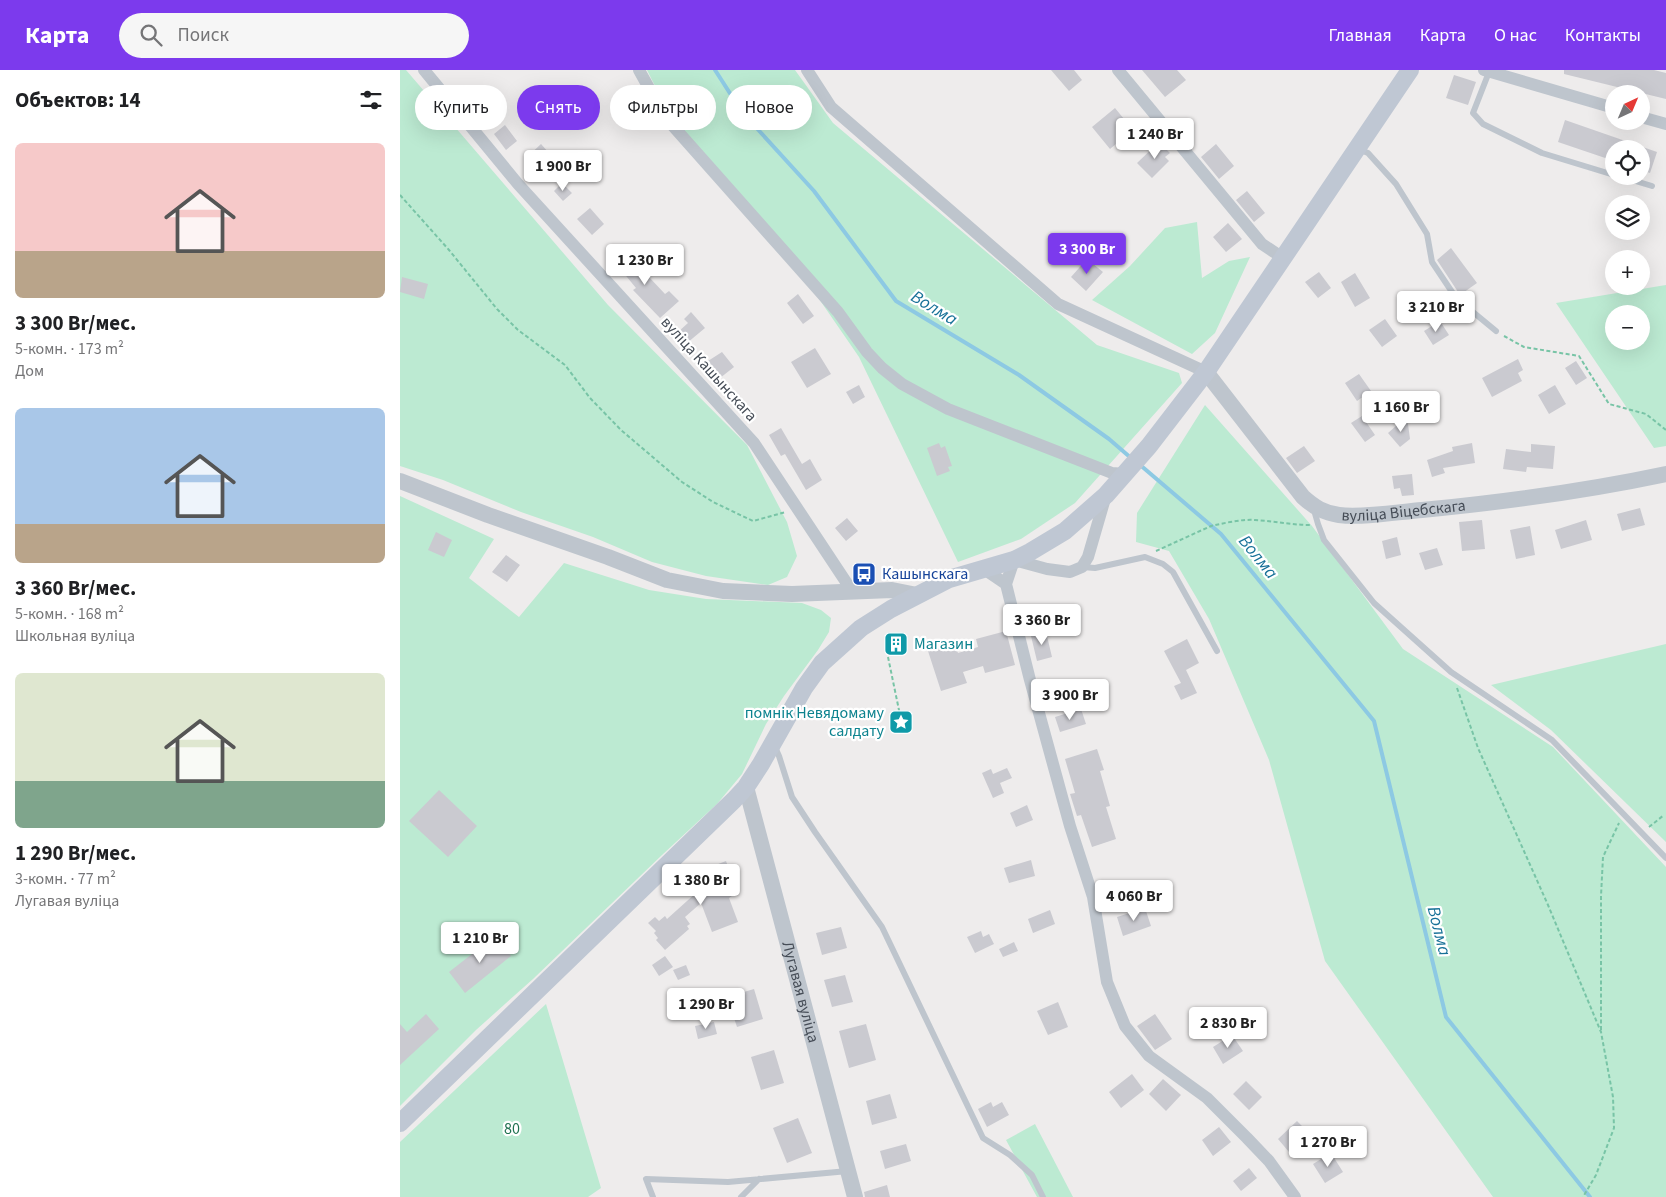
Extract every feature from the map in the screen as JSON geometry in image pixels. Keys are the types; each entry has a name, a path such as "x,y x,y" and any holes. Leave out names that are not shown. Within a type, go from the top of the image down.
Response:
{"main road":[{"path":"400,1123 706,829 746,787 773,744 804,688 822,663 860,628 949,579 1014,560 1042,545 1065,530 1106,495 1149,446 1206,372 1410,70"}],"street":[{"name":"вуліца Кашынскага","path":"424,70 518,184 754,443 852,591"},
{"path":"639,70 665,117 838,312 867,352 882,368 902,384 948,409 1112,473 1125,474"},
{"path":"807,70 831,106 1058,304 1206,372"},
{"path":"1118,70 1262,244 1283,258"},
{"path":"1486,71 1605,105"},
{"path":"1650,119 1666,124"},
{"name":"вуліца Віцебскага","path":"1206,372 1292,484 1314,506 1325,513 1342,516 1455,507 1587,489 1666,474"},
{"path":"400,481 488,516 608,557 667,580 723,591 792,594 892,590 917,595"},
{"path":"1106,495 1088,557 1082,567 1070,572 1047,570 1014,560 1006,584 1070,826 1093,897 1107,982 1125,1026 1149,1056 1214,1105 1269,1162 1295,1197"},
{"path":"984,569 1006,584"},
{"name":"Лугавая вуліца","path":"746,787 855,1197"}],"lane":[{"path":"1486,71 1473,113 1482,124 1542,153 1605,172"},
{"path":"1357,149 1368,153 1396,184 1427,234 1432,262 1456,298 1496,331"},
{"path":"1314,506 1324,540 1374,603 1451,672 1552,740 1666,858"},
{"path":"1082,567 1096,568 1146,557 1163,564 1172,572 1217,651"},
{"path":"773,744 780,756 792,797 814,832 882,927 983,1138 1010,1155 1032,1175 1043,1197"},
{"path":"653,1197 646,1179 728,1182 848,1171"},
{"path":"741,1197 759,1179"}],"path":[{"path":"400,195 449,250 497,309 518,330 565,365 590,398 621,430 668,471 713,502 753,521 798,509"},
{"path":"1496,331 1524,347 1579,356 1609,404 1646,414 1666,430"},
{"path":"1146,557 1211,526 1221,524 1254,520 1292,525 1318,524"},
{"path":"888,657 900,715"},
{"path":"1451,672 1478,748 1548,905 1601,1032"},
{"path":"1583,1197 1596,1175 1614,1128 1614,1097 1601,1032 1601,896 1603,857 1624,814"},
{"path":"1641,833 1664,816"}],"green space":[{"path":"400,70 406,70 419,85 415,85 415,130 458,130 608,305 747,445 787,522 797,556 787,577 768,585 706,576 652,562 593,537 521,512 443,480 400,466"},
{"path":"647,70 795,70 806,85 726,85 726,130 812,130 812,94 833,123 1097,345 1179,373 1182,383 1075,503 1021,539 958,562 859,357 795,264 683,130 716,130 716,85 654,85"},
{"path":"1197,222 1202,278 1229,261 1250,257 1215,333 1192,354 1092,300 1130,266 1165,228"},
{"path":"1666,285 1666,446 1654,448 1556,303 1605,295 1650,295 1650,288"},
{"path":"1205,405 1312,526 1403,649 1553,747 1666,867 1666,1197 1493,1197 1325,961 1269,760 1209,619 1169,551 1136,542 1137,513"},
{"path":"400,496 494,539 469,578 519,617 564,563 649,590 706,599 802,603 821,610 831,618 829,632 766,724 742,774 717,804 533,979 476,1030 400,1106"},
{"path":"1666,644 1666,842 1551,730 1491,685"},
{"name":"80","path":"546,1004 601,1188 588,1197 400,1197 400,1142"},
{"path":"1035,1124 1073,1197 1037,1197 1006,1140"}],"building":[{"path":"1051,70 1074,70 1082,80 1069,91"},
{"path":"1142,70 1177,70 1186,80 1165,97"},
{"path":"1564,70 1654,70 1666,73 1666,99 1650,95 1650,85 1609,85 1564,74"},
{"path":"1454,75 1476,82 1468,105 1446,98"},
{"path":"1115,108 1133,130 1110,149 1092,127"},
{"path":"1565,120 1622,140 1605,140 1605,158 1558,142"},
{"path":"507,128 517,141 506,150 494,134 499,130 507,130"},
{"path":"1159,142 1170,153 1165,157 1169,161 1152,178 1137,163"},
{"path":"541,144 549,153 542,159 547,164 537,173 525,159"},
{"path":"1216,144 1234,166 1219,179 1201,157"},
{"path":"1650,150 1657,152 1650,173"},
{"path":"562,183 572,193 563,201 554,191"},
{"path":"1247,191 1265,213 1254,222 1236,200"},
{"path":"590,208 604,224 592,235 577,219"},
{"path":"1228,223 1242,239 1226,252 1213,237"},
{"path":"625,248 647,278 649,277 665,294 669,291 679,301 660,318 633,290 636,288 613,260"},
{"path":"1451,248 1477,283 1460,295 1437,260"},
{"path":"1087,259 1103,272 1086,291 1071,277"},
{"path":"1319,272 1331,288 1318,298 1305,282"},
{"path":"1355,273 1370,298 1355,307 1341,282"},
{"path":"402,277 428,284 424,299 400,292"},
{"path":"798,294 814,316 803,324 787,303"},
{"path":"691,312 705,328 687,343 678,332 688,323 684,319"},
{"path":"1385,319 1397,336 1382,347 1369,330"},
{"path":"1440,321 1449,335 1433,345 1424,331"},
{"path":"815,348 831,374 807,388 791,362"},
{"path":"722,352 734,367 720,378 708,361"},
{"path":"1518,359 1523,370 1518,373 1522,381 1492,397 1482,378"},
{"path":"1576,361 1587,378 1576,385 1565,368"},
{"path":"1359,374 1371,391 1357,401 1345,383"},
{"path":"859,385 865,397 853,404 846,392"},
{"path":"1555,385 1566,404 1549,414 1538,395"},
{"path":"1362,416 1375,435 1365,442 1351,423"},
{"path":"1404,419 1408,424 1410,439 1400,447 1388,433"},
{"path":"781,428 802,464 810,459 822,480 806,490 785,454 781,456 769,435"},
{"path":"939,443 941,448 945,446 952,466 948,467 950,471 937,476 927,448"},
{"path":"1472,443 1475,463 1443,468 1445,473 1432,477 1427,460 1453,451 1452,447"},
{"path":"1531,444 1555,446 1553,469 1527,467 1526,472 1503,469 1506,449 1531,452"},
{"path":"1304,446 1315,461 1297,473 1286,458"},
{"path":"1412,474 1414,495 1402,496 1400,488 1394,489 1392,476"},
{"path":"1640,508 1645,525 1622,531 1617,514"},
{"path":"847,518 858,531 846,541 835,528"},
{"path":"1482,520 1485,549 1462,551 1459,522"},
{"path":"1586,520 1592,540 1561,549 1555,530"},
{"path":"1530,526 1535,555 1516,559 1510,530"},
{"path":"436,532 452,540 444,557 428,550"},
{"path":"1397,537 1401,555 1386,559 1382,541"},
{"path":"1437,548 1443,565 1425,570 1419,553"},
{"path":"506,555 520,565 507,582 492,572"},
{"path":"1006,631 1015,665 985,673 983,666 963,672 967,683 941,691 928,651 954,643 958,653 978,647 976,639"},
{"path":"1046,632 1052,657 1037,661 1031,636"},
{"path":"1187,639 1199,663 1186,670 1197,693 1181,700 1174,686 1181,683 1164,651"},
{"path":"1081,709 1086,724 1060,732 1055,717"},
{"path":"1097,749 1104,770 1100,771 1110,806 1106,807 1116,839 1092,847 1081,815 1077,816 1070,794 1075,793 1065,759"},
{"path":"1007,768 1012,778 1000,783 1004,793 993,798 982,773 991,769 993,774"},
{"path":"439,790 477,826 448,857 409,821"},
{"path":"1027,805 1033,820 1016,827 1010,813"},
{"path":"1031,860 1035,876 1009,883 1004,868"},
{"path":"726,861 733,881 727,884 732,896 729,898 738,922 712,932 701,903 685,917 690,924 687,926 689,929 665,950 656,940 658,938 654,933 656,931 648,923 655,917 659,921 665,916 667,919 697,892 690,875"},
{"path":"1145,908 1151,926 1123,936 1117,917"},
{"path":"1050,910 1055,924 1033,933 1028,919"},
{"path":"841,927 847,948 822,955 816,933"},
{"path":"981,931 983,937 989,934 994,944 975,953 967,937"},
{"path":"495,936 511,956 465,993 449,972"},
{"path":"1014,942 1018,951 1003,957 999,949"},
{"path":"665,956 673,967 659,976 652,965"},
{"path":"686,965 690,975 678,980 673,970"},
{"path":"845,975 853,1002 832,1007 824,980"},
{"path":"754,989 763,1019 737,1027 727,997"},
{"path":"1058,1002 1068,1027 1048,1035 1037,1011"},
{"path":"426,1014 439,1029 400,1065 400,1024 407,1032"},
{"path":"1155,1014 1172,1039 1155,1050 1137,1026"},
{"path":"714,1022 717,1034 698,1039 695,1026"},
{"path":"866,1024 876,1060 849,1068 839,1031"},
{"path":"1232,1035 1243,1051 1223,1064 1213,1047"},
{"path":"774,1050 784,1083 761,1090 751,1057"},
{"path":"1132,1074 1144,1090 1121,1108 1109,1092"},
{"path":"1163,1079 1181,1095 1166,1111 1149,1094"},
{"path":"1246,1081 1262,1097 1249,1110 1233,1094"},
{"path":"890,1094 897,1118 872,1125 866,1101"},
{"path":"991,1102 993,1107 1002,1102 1009,1115 987,1127 978,1109"},
{"path":"798,1118 812,1153 787,1163 773,1128"},
{"path":"1297,1121 1309,1133 1289,1152 1278,1139"},
{"path":"1219,1127 1231,1142 1213,1156 1202,1140"},
{"path":"906,1144 911,1161 885,1169 880,1151"},
{"path":"1331,1153 1343,1172 1325,1183 1313,1164"},
{"path":"1249,1168 1257,1178 1241,1191 1233,1181"},
{"path":"887,1185 890,1197 865,1197 864,1192"}],"waterway":[{"name":"Волма","path":"715,70 742,112 814,191 896,301 1019,375 1109,439 1131,458"},
{"name":"Волма","path":"1139,464 1221,534 1374,721 1446,1017 1590,1197"}],"place":[{"name":"Кашынскага","path":"864,574"},
{"name":"Магазин","path":"896,644"},
{"name":"помнік Невядомаму салдату","path":"901,722"}]}
